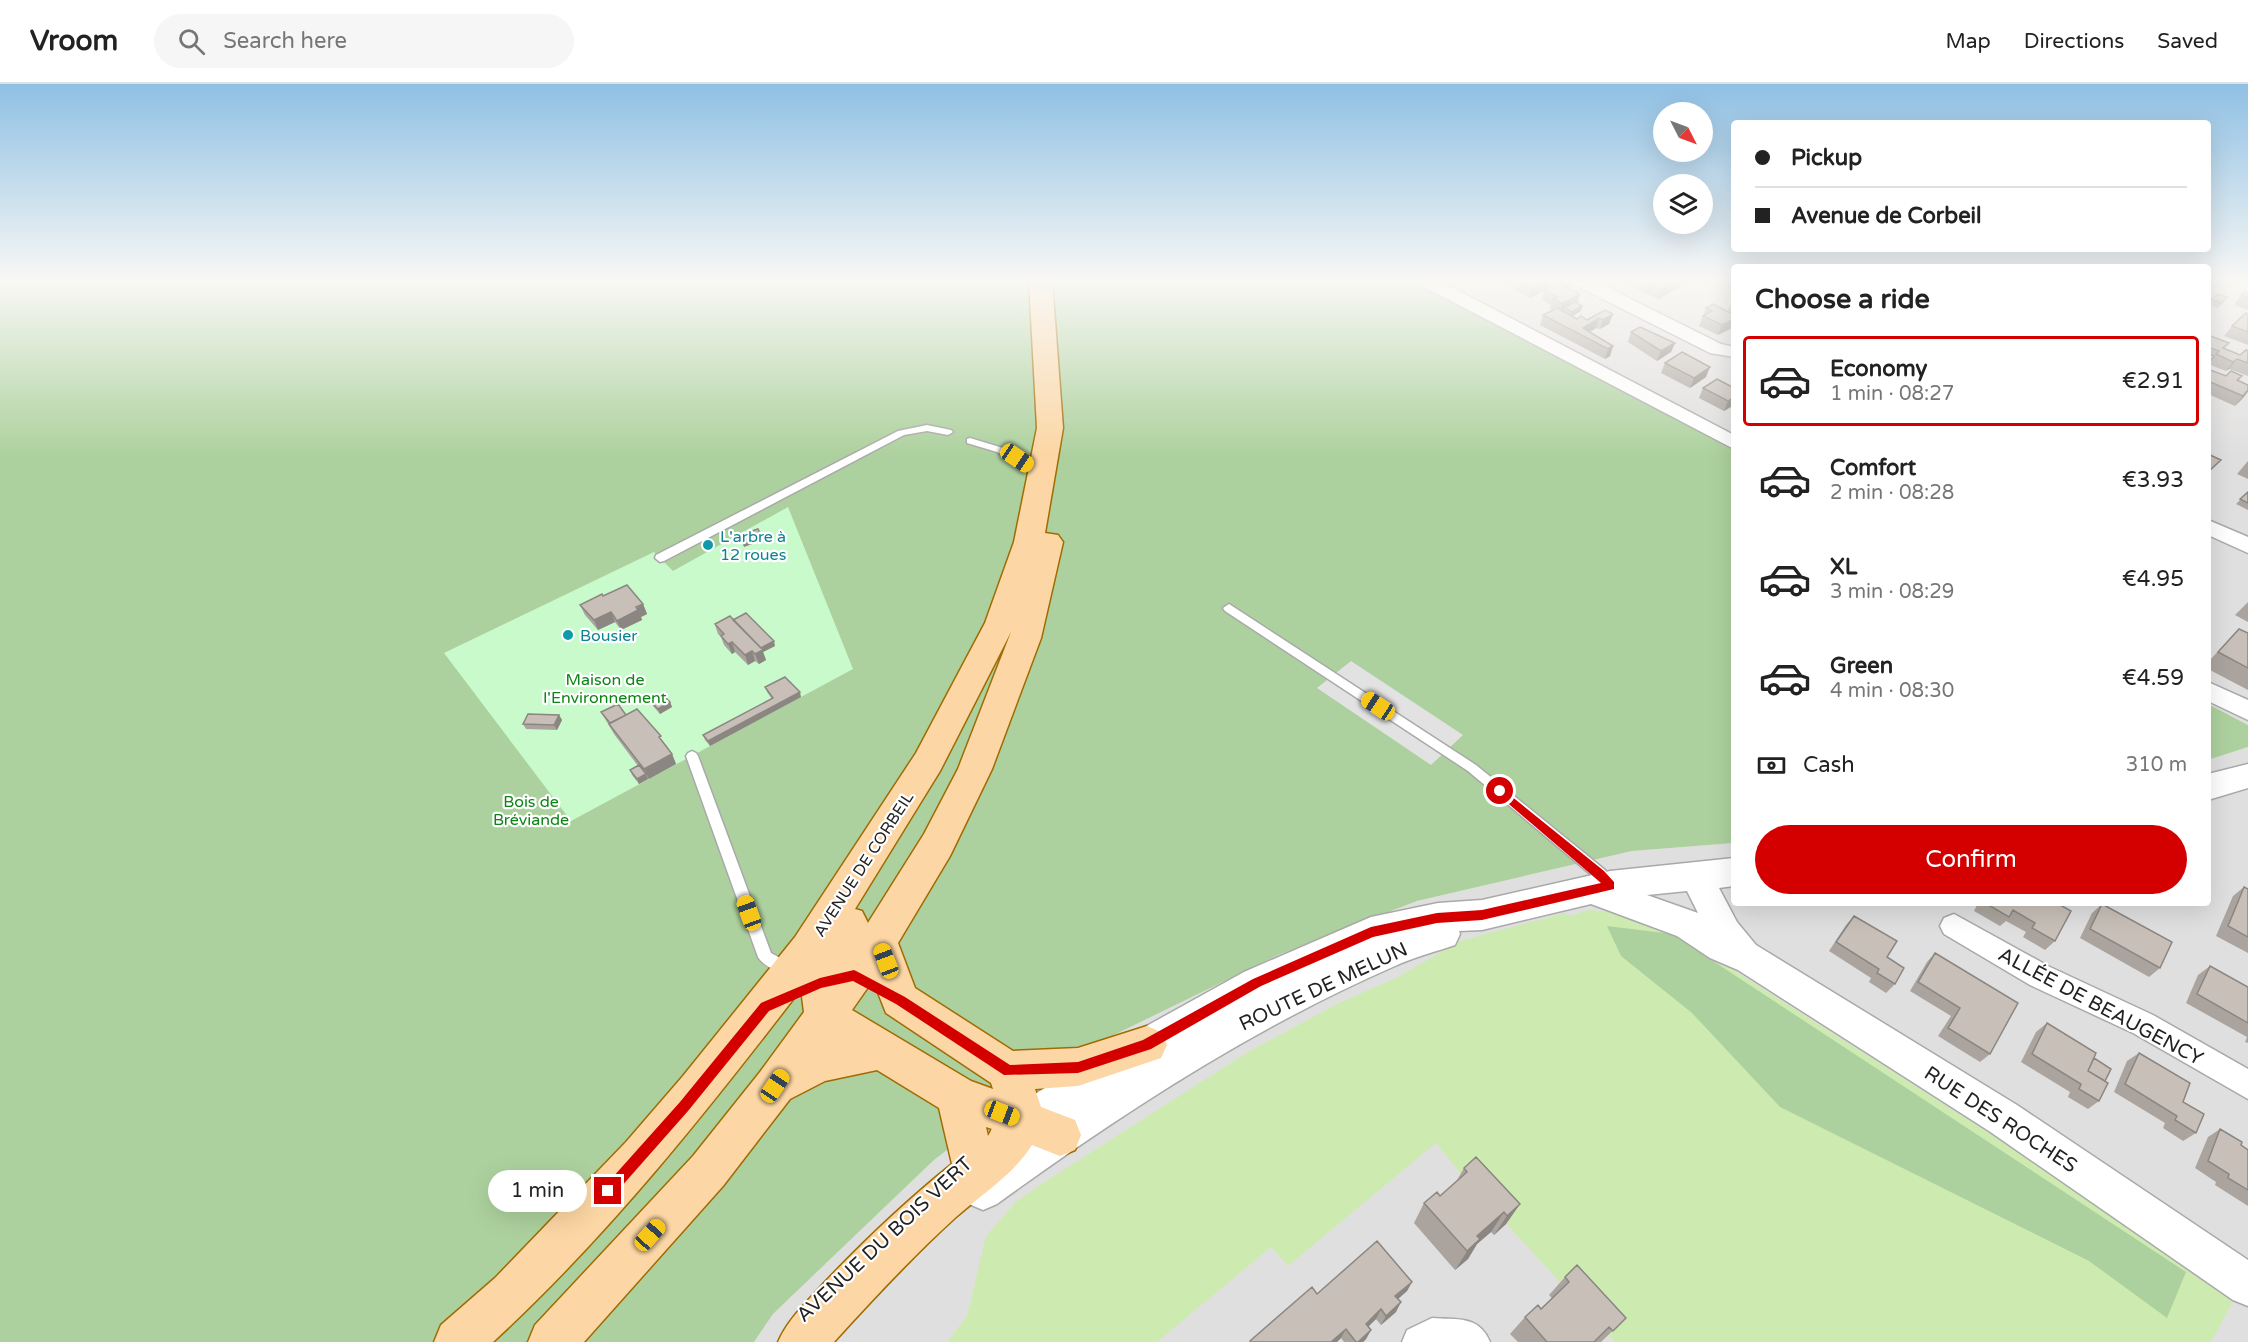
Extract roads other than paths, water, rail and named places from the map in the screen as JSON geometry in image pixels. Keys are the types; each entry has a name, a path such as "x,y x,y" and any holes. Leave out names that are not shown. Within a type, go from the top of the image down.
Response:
{"main road":[{"name":"AVENUE DE CORBEIL","path":"458,1342 511,1294 641,1157 765,1007 823,987 809,949 928,762 1000,623 1029,542 1050,428 1045,339"},
{"path":"552,1342 708,1171 775,1086 823,987 878,941 937,845 975,769 1028,626 1058,502 1065,409 1055,339"},
{"path":"878,941 900,1000"},
{"path":"823,987 900,1000 1008,1071 1042,1134"},
{"path":"823,987 881,1050 958,1096 1042,1134"},
{"path":"1008,1071 1078,1067 1147,1045"},
{"path":"775,1086 818,1064 881,1050"},
{"path":"958,1096 971,1158"},
{"path":"802,1342 860,1279 924,1217 1003,1151 1042,1134"}],"street":[{"path":"1536,339 1731,441"},
{"path":"1696,339 1716,349 1731,352"},
{"path":"2211,528 2248,546"},
{"path":"2211,692 2248,711"},
{"path":"2211,785 2248,776"},
{"path":"1482,915 1600,887 1731,872"},
{"name":"RUE DES ROCHES","path":"1696,877 1725,933 1750,960"},
{"name":"RUE DES ROCHES","path":"1651,882 1689,925"},
{"name":"RUE DES ROCHES","path":"1600,887 1689,925 1722,947 1750,960 2003,1118 2248,1285"},
{"name":"ROUTE DE MELUN","path":"1042,1134 1147,1045 1257,983 1371,932 1437,918 1482,915"},
{"name":"ROUTE DE MELUN","path":"1042,1134 1242,1023 1386,953 1447,933 1482,915"},
{"name":"ALLÉE DE BEAUGENCY","path":"1954,926 2040,976 2143,1024 2248,1085"},
{"name":"AVENUE DU BOIS VERT","path":"777,1342 798,1316 931,1191 971,1158 1042,1134"},
{"name":"AVENUE DU BOIS VERT","path":"823,1342 900,1258 1042,1134"},
{"path":"1419,1342 1432,1335 1469,1338 1473,1342"}],"lane":[{"path":"660,558 901,433 927,428 948,432"},
{"path":"970,441 1000,450 1042,474"},
{"path":"1229,608 1472,768 1600,874 1600,887"},
{"path":"692,756 765,957 823,987"}],"place":[{"name":"L'arbre à 12 roues","path":"708,545"},
{"name":"Bousier","path":"568,635"}],"park label":[{"name":"Maison de l'Environnement","path":"605,688"},
{"name":"Bois de Bréviande","path":"531,810"}]}
